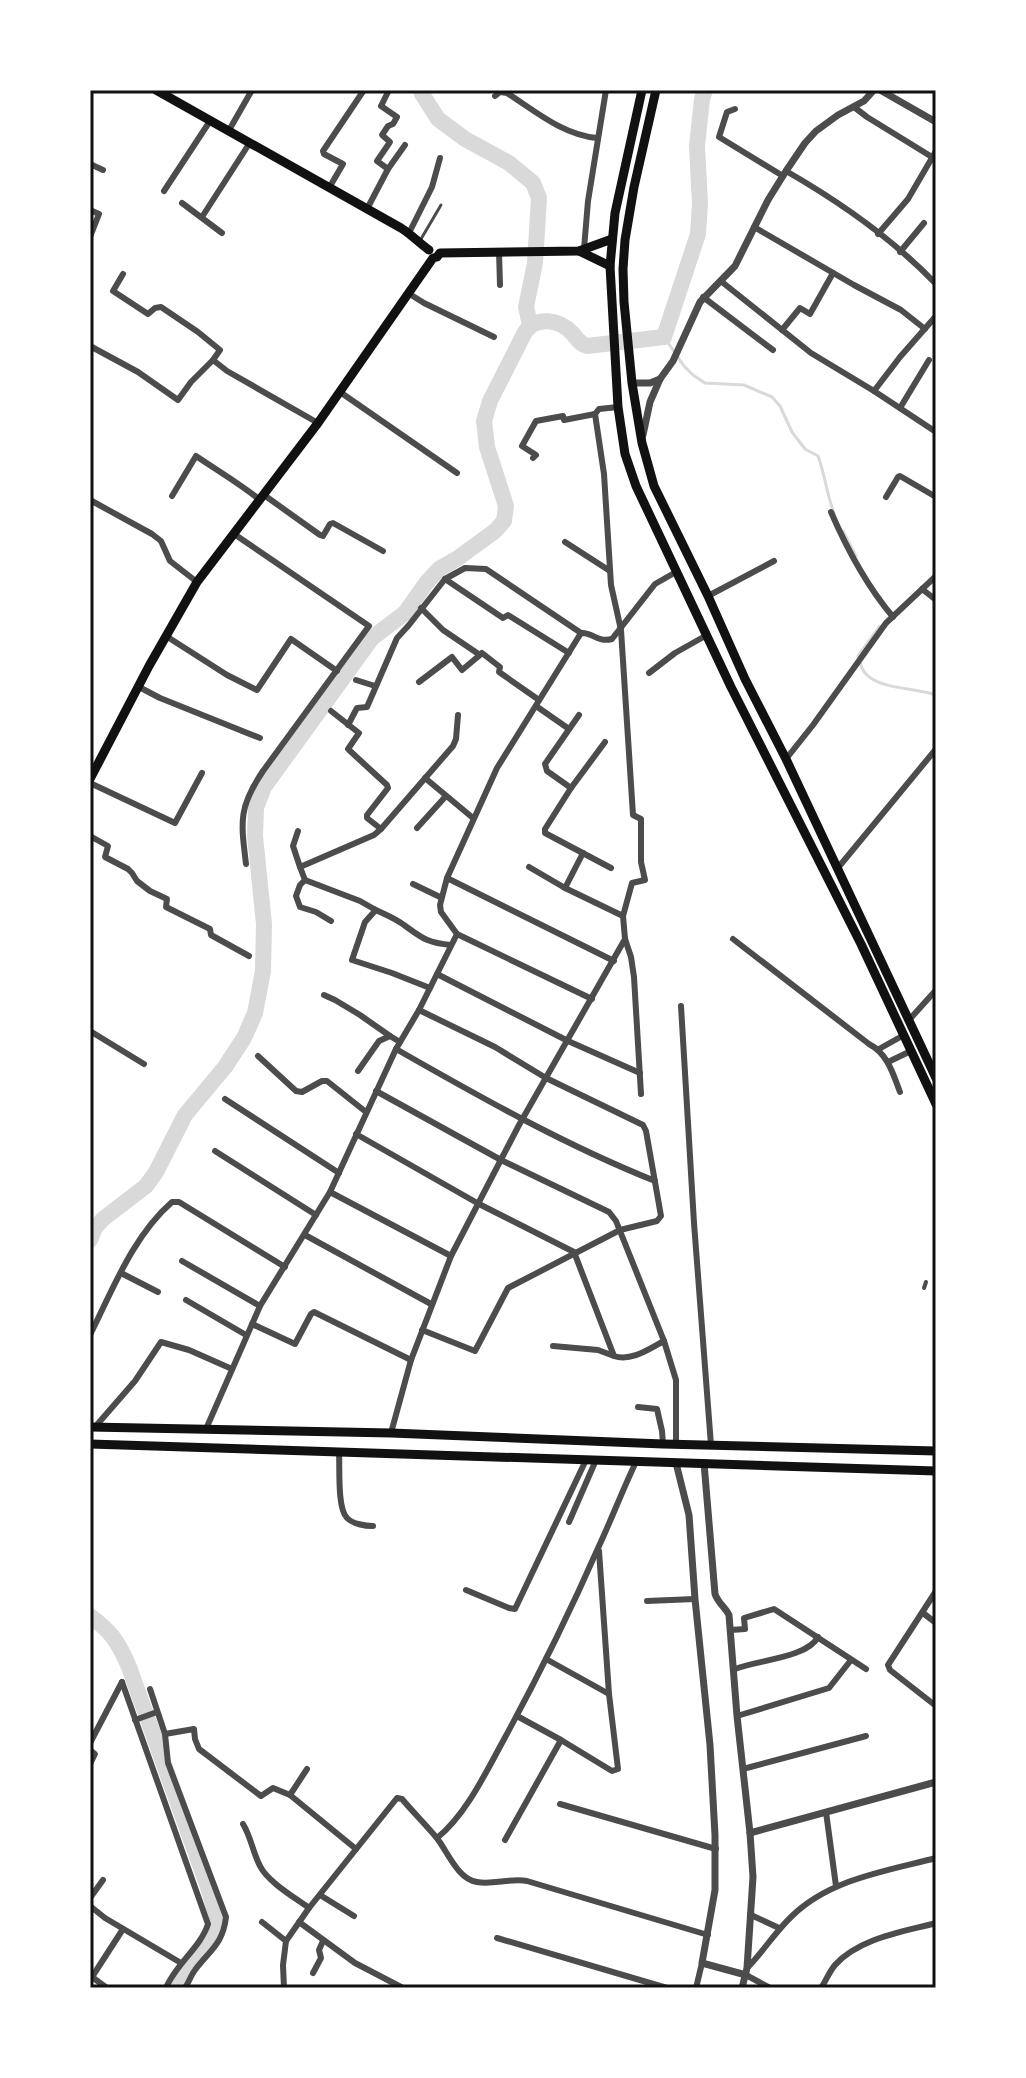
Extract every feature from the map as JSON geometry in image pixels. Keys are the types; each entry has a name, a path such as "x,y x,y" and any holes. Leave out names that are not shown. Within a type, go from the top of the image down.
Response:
{"main road":[{"path":"156,90 170,94 228,132 415,237 418,243 434,252 581,250 612,239"},
{"path":"642,90 615,213 610,266 615,375 625,454 676,572 731,687 861,944 936,1104"},
{"path":"656,90 625,240 624,291 632,381 642,443 654,486 936,1078"},
{"path":"581,250 610,266"},
{"path":"90,781 197,582 318,423 434,252"},
{"path":"731,687 745,679"},
{"path":"92,1427 391,1433 936,1451"},
{"path":"90,1444 936,1471"}],"street":[{"path":"228,132 252,90"},
{"path":"329,188 343,164 323,151 364,90"},
{"path":"388,169 377,161 390,142 382,135 397,117 381,106 389,90"},
{"path":"581,250 606,90"},
{"path":"642,443 650,402 703,297 722,282 735,266 784,174 816,131 864,101 874,90"},
{"path":"880,90 936,122"},
{"path":"495,96 500,92 507,93 563,129 597,138"},
{"path":"854,107 934,154 908,199 878,234"},
{"path":"735,109 727,112 719,137 722,140 821,191 878,234 936,284"},
{"path":"164,191 210,121"},
{"path":"202,217 249,144"},
{"path":"367,209 405,145"},
{"path":"415,237 440,158"},
{"path":"90,164 103,170"},
{"path":"182,203 222,233"},
{"path":"90,210 99,214 90,237"},
{"path":"900,252 924,223"},
{"path":"754,227 901,310 925,329"},
{"path":"499,251 500,285"},
{"path":"782,330 800,308 810,314 833,273"},
{"path":"90,346 138,372 178,400 220,350 161,307 148,314 113,291 123,274"},
{"path":"722,282 811,353 933,431 936,421"},
{"path":"408,293 494,337"},
{"path":"703,297 773,350"},
{"path":"874,391 936,316"},
{"path":"213,360 241,381 318,423"},
{"path":"900,408 929,360"},
{"path":"632,381 650,383 660,379"},
{"path":"340,392 457,473"},
{"path":"533,458 536,455 522,446 536,421 563,416 564,420 595,414 599,409 618,407"},
{"path":"595,414 604,474 611,585 621,630 633,815 641,819 641,862 645,880 632,883 624,919 625,939 634,977 641,1094"},
{"path":"172,496 196,456 320,535 323,536 333,523 383,551"},
{"path":"886,497 900,476 936,497"},
{"path":"90,500 152,534 161,541 170,561 197,582"},
{"path":"831,512 868,585 893,617"},
{"path":"234,534 369,625 247,796 242,827 246,864"},
{"path":"565,542 610,571"},
{"path":"708,596 774,561"},
{"path":"348,725 357,708 367,707 392,645 445,579 465,568 486,569 581,633 605,641 621,630 655,584 676,572"},
{"path":"786,759 886,623 936,576"},
{"path":"445,579 491,612 503,618 508,615 569,653"},
{"path":"922,589 936,600"},
{"path":"421,608 443,630 483,652 500,667 499,672 569,729"},
{"path":"581,633 497,768 440,897 441,912 457,934 592,999"},
{"path":"649,673 675,653 707,635"},
{"path":"166,636 227,675 258,690 291,639 337,671"},
{"path":"462,670 483,652"},
{"path":"419,682 452,657 466,678"},
{"path":"356,680 375,686"},
{"path":"139,687 260,738"},
{"path":"331,711 359,734 348,749 387,785 388,788 367,815 381,829"},
{"path":"300,867 374,835 381,829 453,746 458,715"},
{"path":"571,788 545,768 545,764 579,715"},
{"path":"605,742 571,788 545,833 611,868"},
{"path":"837,869 936,749"},
{"path":"90,781 175,823 202,773"},
{"path":"425,778 473,818"},
{"path":"417,828 446,796"},
{"path":"298,831 293,846 305,880 360,901 401,923 419,937 437,944 451,945"},
{"path":"90,836 108,846 105,857 128,869 137,881 167,899 166,907 210,929 211,935 249,956"},
{"path":"565,888 583,853"},
{"path":"529,867 624,919"},
{"path":"447,878 614,961"},
{"path":"305,880 296,896 300,907 331,921"},
{"path":"413,884 440,897"},
{"path":"374,909 365,922 352,960 430,988"},
{"path":"206,1429 260,1306 330,1192 396,1049 457,934"},
{"path":"391,1433 411,1360 451,1256 523,1119 625,939"},
{"path":"733,939 879,1049 900,1092"},
{"path":"437,974 568,1041 640,1073"},
{"path":"909,1020 936,990"},
{"path":"324,995 348,1007 400,1042"},
{"path":"681,1006 711,1445"},
{"path":"419,1010 645,1127 661,1216 660,1219 620,1230 508,1288 475,1351 422,1330"},
{"path":"90,1031 144,1064"},
{"path":"879,1049 904,1035"},
{"path":"358,1071 379,1041 390,1036"},
{"path":"396,1049 523,1119 655,1181"},
{"path":"888,1062 911,1051"},
{"path":"258,1056 296,1091 302,1092 327,1081 366,1112"},
{"path":"376,1091 501,1160 609,1212 620,1230 676,1380 676,1444"},
{"path":"225,1099 339,1173"},
{"path":"356,1134 479,1204 574,1252 614,1356"},
{"path":"215,1151 316,1215"},
{"path":"330,1192 451,1256"},
{"path":"90,1335 136,1245 172,1202 179,1202 285,1267"},
{"path":"305,1235 431,1304"},
{"path":"182,1261 260,1306"},
{"path":"121,1273 158,1292"},
{"path":"186,1300 246,1335"},
{"path":"252,1324 295,1344 314,1312 411,1360"},
{"path":"553,1346 598,1350 623,1359 664,1341"},
{"path":"92,1427 135,1381 161,1342 189,1350 232,1369"},
{"path":"638,1407 657,1409 663,1444"},
{"path":"339,1452 343,1510 348,1519 373,1526"},
{"path":"569,1522 591,1460"},
{"path":"466,1590 515,1609 591,1460"},
{"path":"437,1838 459,1815 517,1716 599,1548 636,1462"},
{"path":"676,1463 689,1515 716,1849 715,1890 696,1988"},
{"path":"704,1463 715,1594 718,1602 726,1608 731,1630 750,1833 753,1877 746,1972 742,1988"},
{"path":"517,1716 612,1771 618,1769 609,1694 599,1548"},
{"path":"936,1591 888,1665 890,1670 936,1706"},
{"path":"647,1601 695,1599"},
{"path":"731,1630 745,1629 744,1618 774,1609 866,1669"},
{"path":"923,1613 936,1623"},
{"path":"735,1669 803,1651 814,1645 818,1637"},
{"path":"546,1659 609,1694"},
{"path":"737,1716 829,1688 851,1660"},
{"path":"90,1747 122,1682 208,1924 205,1933 166,1988"},
{"path":"150,1689 165,1734 168,1763 226,1917 219,1943 194,1971 185,1988"},
{"path":"137,1719 156,1712"},
{"path":"90,1747 101,1724"},
{"path":"165,1734 194,1729 199,1749 261,1796 273,1788 290,1795 356,1849"},
{"path":"743,1769 866,1736"},
{"path":"505,1840 561,1740"},
{"path":"90,1747 95,1754 90,1764"},
{"path":"290,1795 307,1769"},
{"path":"750,1833 936,1782"},
{"path":"284,1988 286,1941 394,1801 402,1799 472,1882 527,1881 708,1935"},
{"path":"560,1804 716,1849"},
{"path":"826,1812 836,1886"},
{"path":"243,1824 262,1870 309,1908"},
{"path":"746,1972 779,1928 805,1904 836,1886 936,1858"},
{"path":"90,1898 103,1880"},
{"path":"320,1895 354,1916"},
{"path":"90,1906 181,1963"},
{"path":"751,1915 779,1928"},
{"path":"262,1922 286,1941"},
{"path":"299,1922 355,1963 403,1988"},
{"path":"821,1988 835,1965 853,1950 879,1939 936,1923"},
{"path":"107,1988 91,1976 123,1929"},
{"path":"497,1938 667,1988"},
{"path":"313,1973 321,1958 319,1950 323,1941"},
{"path":"702,1963 746,1972 770,1988"}],"lane":[{"path":"415,237 430,227 441,205"}],"waterway":[{"path":"421,90 438,119 465,139 509,163 533,183 539,198 535,263 526,307 530,325"},
{"path":"90,1240 103,1219 146,1186 185,1115 225,1067 244,1038 255,1013 263,971 264,924 255,836 256,808 264,787 372,638 405,613 439,569 495,531 504,521 506,506 487,447 484,421 490,401 525,332 535,323 548,321 567,328 587,346 664,337 698,234 697,146 705,90"},
{"path":"664,337 684,366 705,383 744,385 772,397 805,449 818,456 834,513"},
{"path":"843,531 856,556"},
{"path":"880,626 858,656 864,672 880,683 936,695"},
{"path":"90,1616 114,1638 129,1667 218,1921 215,1936 186,1969 177,1988"}]}
